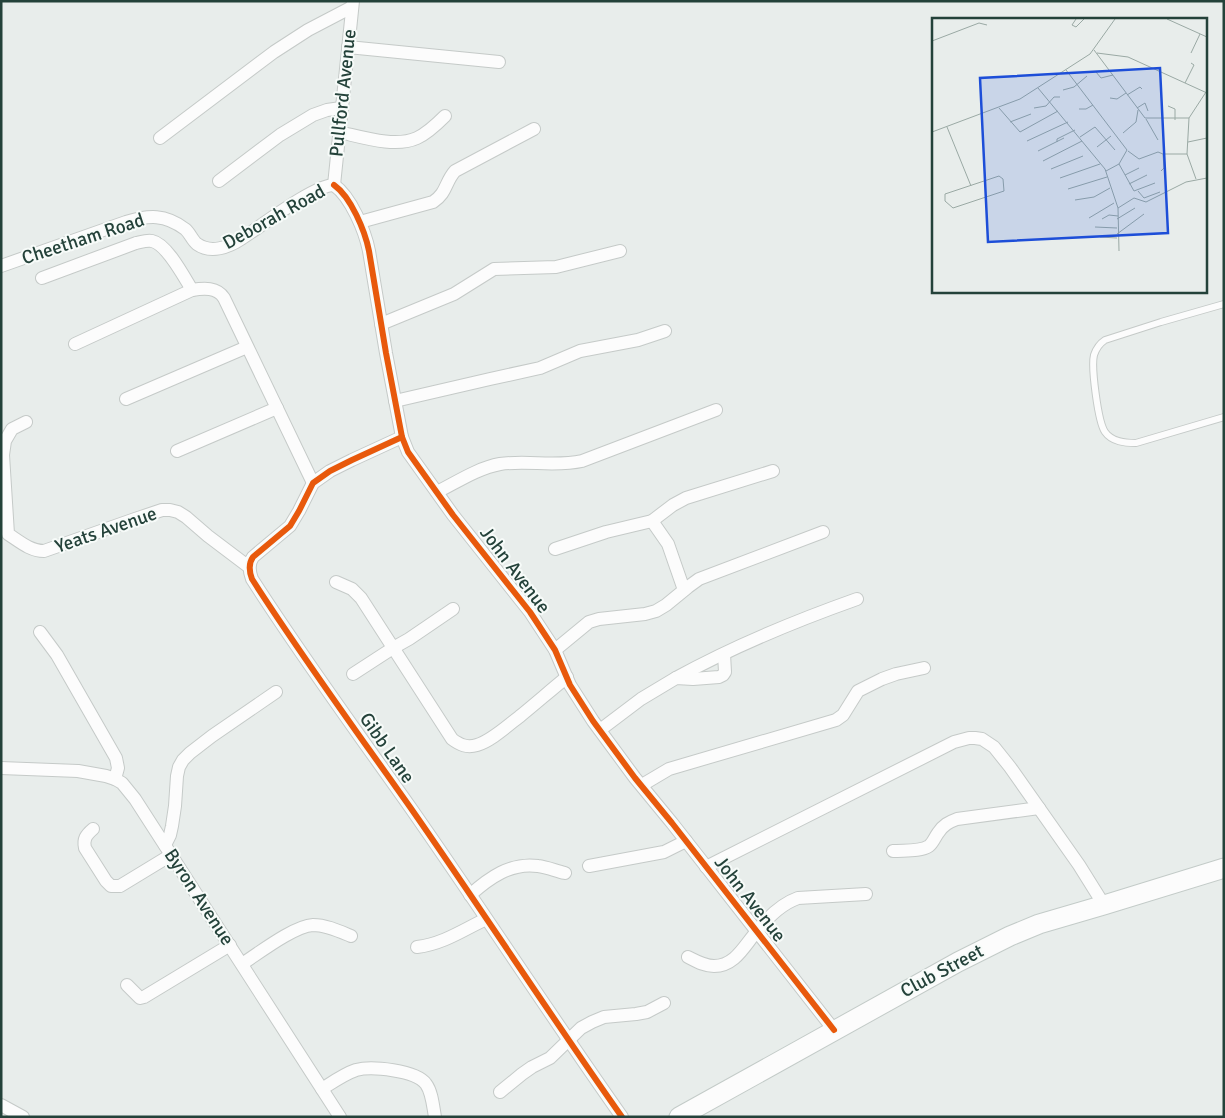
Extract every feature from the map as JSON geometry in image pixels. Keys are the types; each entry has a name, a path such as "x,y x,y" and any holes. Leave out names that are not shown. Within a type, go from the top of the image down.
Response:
{"main road":[{"name":"Club Street","path":"680,1117 834,1030 958,962 1010,936 1039,924 1224,868"}],"street":[{"name":"Pullford Avenue","path":"334,185 353,4"},
{"path":"160,138 274,52 353,4"},
{"path":"348,47 499,62"},
{"path":"218,181 280,135 313,115 341,108"},
{"path":"339,132 400,142 421,136 445,116"},
{"path":"360,222 433,202 442,194 455,171 534,128"},
{"name":"John Avenue","path":"334,185 344,196 360,222 370,251 395,401 402,437 408,452 530,612 555,650 578,698 600,730 834,1030"},
{"name":"Deborah Road","path":"214,249 233,244 303,198 325,187 334,185"},
{"name":"Cheetham Road","path":"1,266 134,220 154,217 174,222 187,230 197,243 203,247 214,249"},
{"path":"42,278 136,243 152,241 158,243 168,252 192,290"},
{"path":"381,324 454,294 494,269 556,267 620,252"},
{"path":"76,344 192,290 205,288 221,293 313,483"},
{"path":"395,401 540,368 580,351 633,342 665,331"},
{"path":"126,399 247,347"},
{"path":"177,451 277,408"},
{"path":"437,492 479,470 500,464 582,461 716,410"},
{"name":"Yeats Avenue","path":"26,422 12,429 5,441 3,455 5,534 37,551 44,551 153,513 170,510 186,517 249,567"},
{"path":"249,567 250,561 254,557 290,526 313,483 330,471 402,437"},
{"path":"555,549 599,534 652,520 686,498 773,471"},
{"path":"652,520 668,544 684,590"},
{"path":"555,650 590,622 599,619 645,614 656,610 666,605 698,579 823,532"},
{"name":"Gibb Lane","path":"249,567 252,580 622,1117"},
{"path":"336,582 352,589 361,598 452,739 461,745 477,745 494,736 567,677"},
{"path":"600,730 641,699 676,678 724,654 811,616 857,599"},
{"path":"353,674 409,640 453,609"},
{"path":"1,768 78,771 115,778 118,768 116,758 57,655 40,632"},
{"path":"676,678 693,679 723,675 725,672 724,654"},
{"path":"642,785 669,769 836,720 842,716 858,691 896,674 924,668"},
{"path":"92,829 84,841 85,848 106,881 111,886 120,886 168,850 175,806 176,776 183,760 212,736 276,692"},
{"path":"706,867 954,742 969,738 982,739 994,747 1010,767 1080,865 1104,905"},
{"name":"Byron Avenue","path":"115,778 128,789 340,1117"},
{"path":"893,851 928,847 942,827 957,819 1039,808"},
{"path":"589,866 664,852 686,842"},
{"path":"470,895 496,875 514,867 538,866 565,873"},
{"path":"688,957 705,965 714,966 730,961 746,947 756,931 774,912 798,898 866,894"},
{"path":"417,946 431,945 439,942 486,919"},
{"path":"242,964 304,926 323,926 350,936"},
{"path":"127,985 140,998 144,997 230,945"},
{"path":"500,1092 522,1074 550,1058 581,1028 592,1022 604,1017 647,1012 664,1003"},
{"path":"322,1088 351,1072 359,1070 375,1069 404,1072 416,1076 427,1085 435,1117"},
{"path":"1,1105 24,1117"}],"lane":[{"path":"1224,304 1105,340 1097,348 1093,362 1101,422 1104,431 1114,440 1136,443 1224,417"}],"cycle path":[{"path":"334,185 340,190 351,206 361,224 367,243 402,437 408,452 453,515 530,612 555,650 570,685 593,721 635,778 834,1030"},
{"path":"402,437 330,471 313,483 290,526 253,557 250,565 251,576 290,637 437,846 622,1117"}]}
